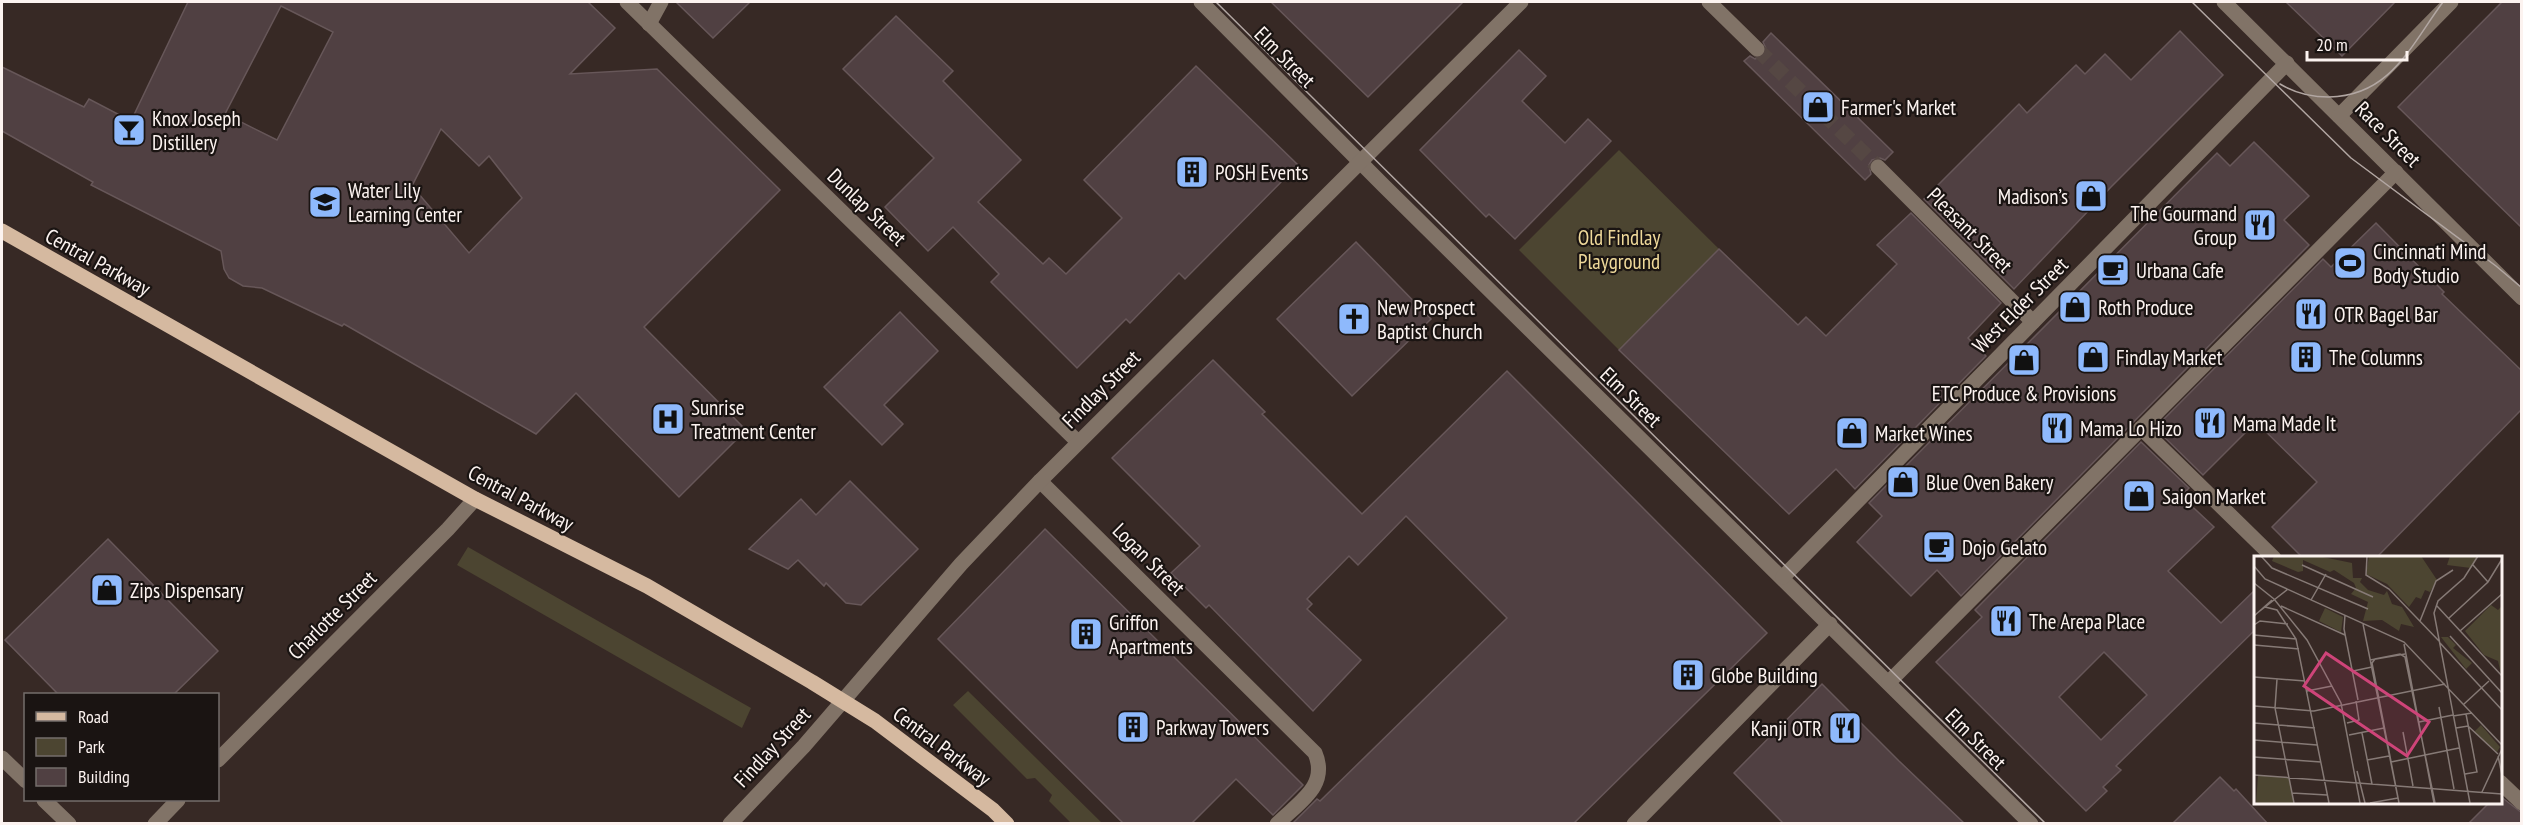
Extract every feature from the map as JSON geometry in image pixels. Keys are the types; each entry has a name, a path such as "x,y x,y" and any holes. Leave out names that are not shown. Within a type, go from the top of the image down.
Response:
{"main road":[{"name":"Central Parkway","path":"2,231 475,499 647,586 842,701 875,721 993,810 1007,824"}],"street":[{"name":"Dunlap Street","path":"627,2 1078,442"},
{"path":"649,24 661,2"},
{"name":"Elm Street","path":"1201,2 2031,824"},
{"name":"Findlay Street","path":"730,824 842,701 961,564 1040,481 1521,2"},
{"path":"1709,2 1757,49"},
{"name":"Race Street","path":"2224,2 2522,298"},
{"path":"2340,116 2451,2"},
{"name":"West Elder Street","path":"1783,577 2287,63"},
{"name":"Pleasant Street","path":"1878,167 2033,322"},
{"path":"1889,682 2396,172"},
{"path":"2141,428 2272,556"},
{"name":"Logan Street","path":"1040,481 1315,753 1319,763 1320,777 1312,789 1277,824"},
{"name":"Charlotte Street","path":"219,759 475,499"},
{"path":"1635,824 1830,624"},
{"path":"2,758 24,779"},
{"path":"2502,784 2522,803"},
{"path":"45,801 69,824"},
{"path":"155,824 177,801"}],"green space":[{"name":"Old Findlay Playground","path":"1619,150 1719,249 1619,350 1519,250"},
{"path":"468,547 751,708 742,728 457,565"},
{"path":"968,691 1102,823 1071,823 1049,801 1052,795 1035,778 1027,779 953,705"}],"building":[{"path":"188,2 588,2 615,28 570,74 657,69 780,190 644,327 746,430 679,497 576,393 536,434 344,324 342,326 262,288 243,286 229,278 224,269 221,251 91,185 93,182 2,131 2,67 84,107 89,99 131,121","holes":["281,6 333,32 277,140 225,114","441,129 479,166 489,156 522,198 469,253 412,186"]},
{"path":"676,2 750,2 713,38"},
{"path":"1271,2 1463,2 1368,97"},
{"path":"2286,2 2395,2 2342,56"},
{"path":"2502,2 2522,2 2522,228 2398,107"},
{"path":"896,16 953,71 943,81 1021,160 978,202 1043,264 1049,258 1066,274 1122,218 1084,180 1196,66 1298,165 1185,279 1179,273 1130,323 1126,319 1077,368 991,282 999,274 953,227 928,251 885,207 934,158 843,69"},
{"path":"2180,31 2223,75 2111,187 2014,289 1924,199 2019,104 2027,113 2076,65 2085,74 2105,54 2131,80"},
{"name":"Farmer's Market","path":"1771,33 1893,152 1885,160 1880,158 1872,160 1869,165 1871,174 1865,180 1744,61 1750,56 1755,59 1764,56 1767,51 1763,42"},
{"path":"1519,50 1546,76 1522,101 1565,143 1588,119 1611,141 1515,239 1489,214 1486,217 1420,150"},
{"name":"Findlay Market","path":"2254,142 2309,196 2284,220 2309,245 1961,596 1937,570 1911,596 1857,542 1882,516 1869,503 2217,153 2230,166"},
{"path":"1911,213 2001,303 1968,338 1986,356 1855,489 1836,469 1789,514 1619,350 1719,249 1798,325 1806,317 1826,336 1897,264 1877,245"},
{"path":"2376,223 2444,292 2442,294 2522,371 2522,409 2378,556 2301,556 2272,527 2317,482 2256,422 2203,475 2155,428 2323,259 2331,267"},
{"path":"1356,242 1431,319 1352,396 1277,319"},
{"path":"900,312 938,351 884,405 903,424 882,445 824,387"},
{"path":"1213,360 1265,412 1262,414 1362,514 1507,371 1767,633 1573,824 1292,824 1317,799 1320,801 1507,618 1406,516 1358,565 1349,556 1307,599 1312,604 1307,609 1361,660 1313,711 1209,605 1206,608 1171,573 1200,546 1112,458"},
{"path":"2141,442 2189,488 2181,496 2214,527 2168,571 2221,623 2254,591 2254,631 2116,766 2121,770 2103,787 2107,791 2086,811 1936,662 1982,617 1975,610","holes":["2104,652 2147,695 2101,740 2059,697"]},
{"path":"850,481 918,549 861,605 846,603 826,583 824,586 798,560 788,569 749,549 801,499 816,515"},
{"path":"1045,529 1303,785 1273,815 1236,779 1191,824 1124,824 938,639"},
{"name":"Zips Dispensary","path":"108,539 218,651 175,693 57,693 5,640"},
{"path":"1822,684 1965,824 1784,824 1734,773"},
{"path":"2220,777 2234,791 2236,789 2268,824 2172,824"},
{"path":"2502,798 2522,813 2522,824 2468,824 2488,804 2502,804"}],"tunnel":[{"path":"1757,49 1878,167"}],"tram line":[{"path":"1216,2 2046,824"},
{"path":"2192,2 2351,158 2522,288"},
{"path":"2280,84 2298,92 2323,97 2350,94 2368,88 2384,78 2397,65 2443,2"}],"place":[{"name":"Farmer's Market","path":"1818,107"},
{"name":"Knox Joseph Distillery","path":"129,130"},
{"name":"POSH Events","path":"1192,172"},
{"name":"Madison’s","path":"2091,196"},
{"name":"Water Lily Learning Center","path":"325,202"},
{"name":"The Gourmand Group","path":"2260,225"},
{"name":"Cincinnati Mind Body Studio","path":"2350,263"},
{"name":"Urbana Cafe","path":"2113,270"},
{"name":"Roth Produce","path":"2075,307"},
{"name":"OTR Bagel Bar","path":"2311,314"},
{"name":"New Prospect Baptist Church","path":"1354,319"},
{"name":"Findlay Market","path":"2093,357"},
{"name":"The Columns","path":"2306,357"},
{"name":"ETC Produce & Provisions","path":"2024,360"},
{"name":"Sunrise Treatment Center","path":"668,419"},
{"name":"Mama Made It","path":"2210,423"},
{"name":"Mama Lo Hizo","path":"2057,428"},
{"name":"Market Wines","path":"1852,433"},
{"name":"Blue Oven Bakery","path":"1903,482"},
{"name":"Saigon Market","path":"2139,496"},
{"name":"Dojo Gelato","path":"1939,547"},
{"name":"Zips Dispensary","path":"107,590"},
{"name":"The Arepa Place","path":"2006,621"},
{"name":"Griffon Apartments","path":"1086,634"},
{"name":"Globe Building","path":"1688,675"},
{"name":"Parkway Towers","path":"1133,727"},
{"name":"Kanji OTR","path":"1845,728"}]}
